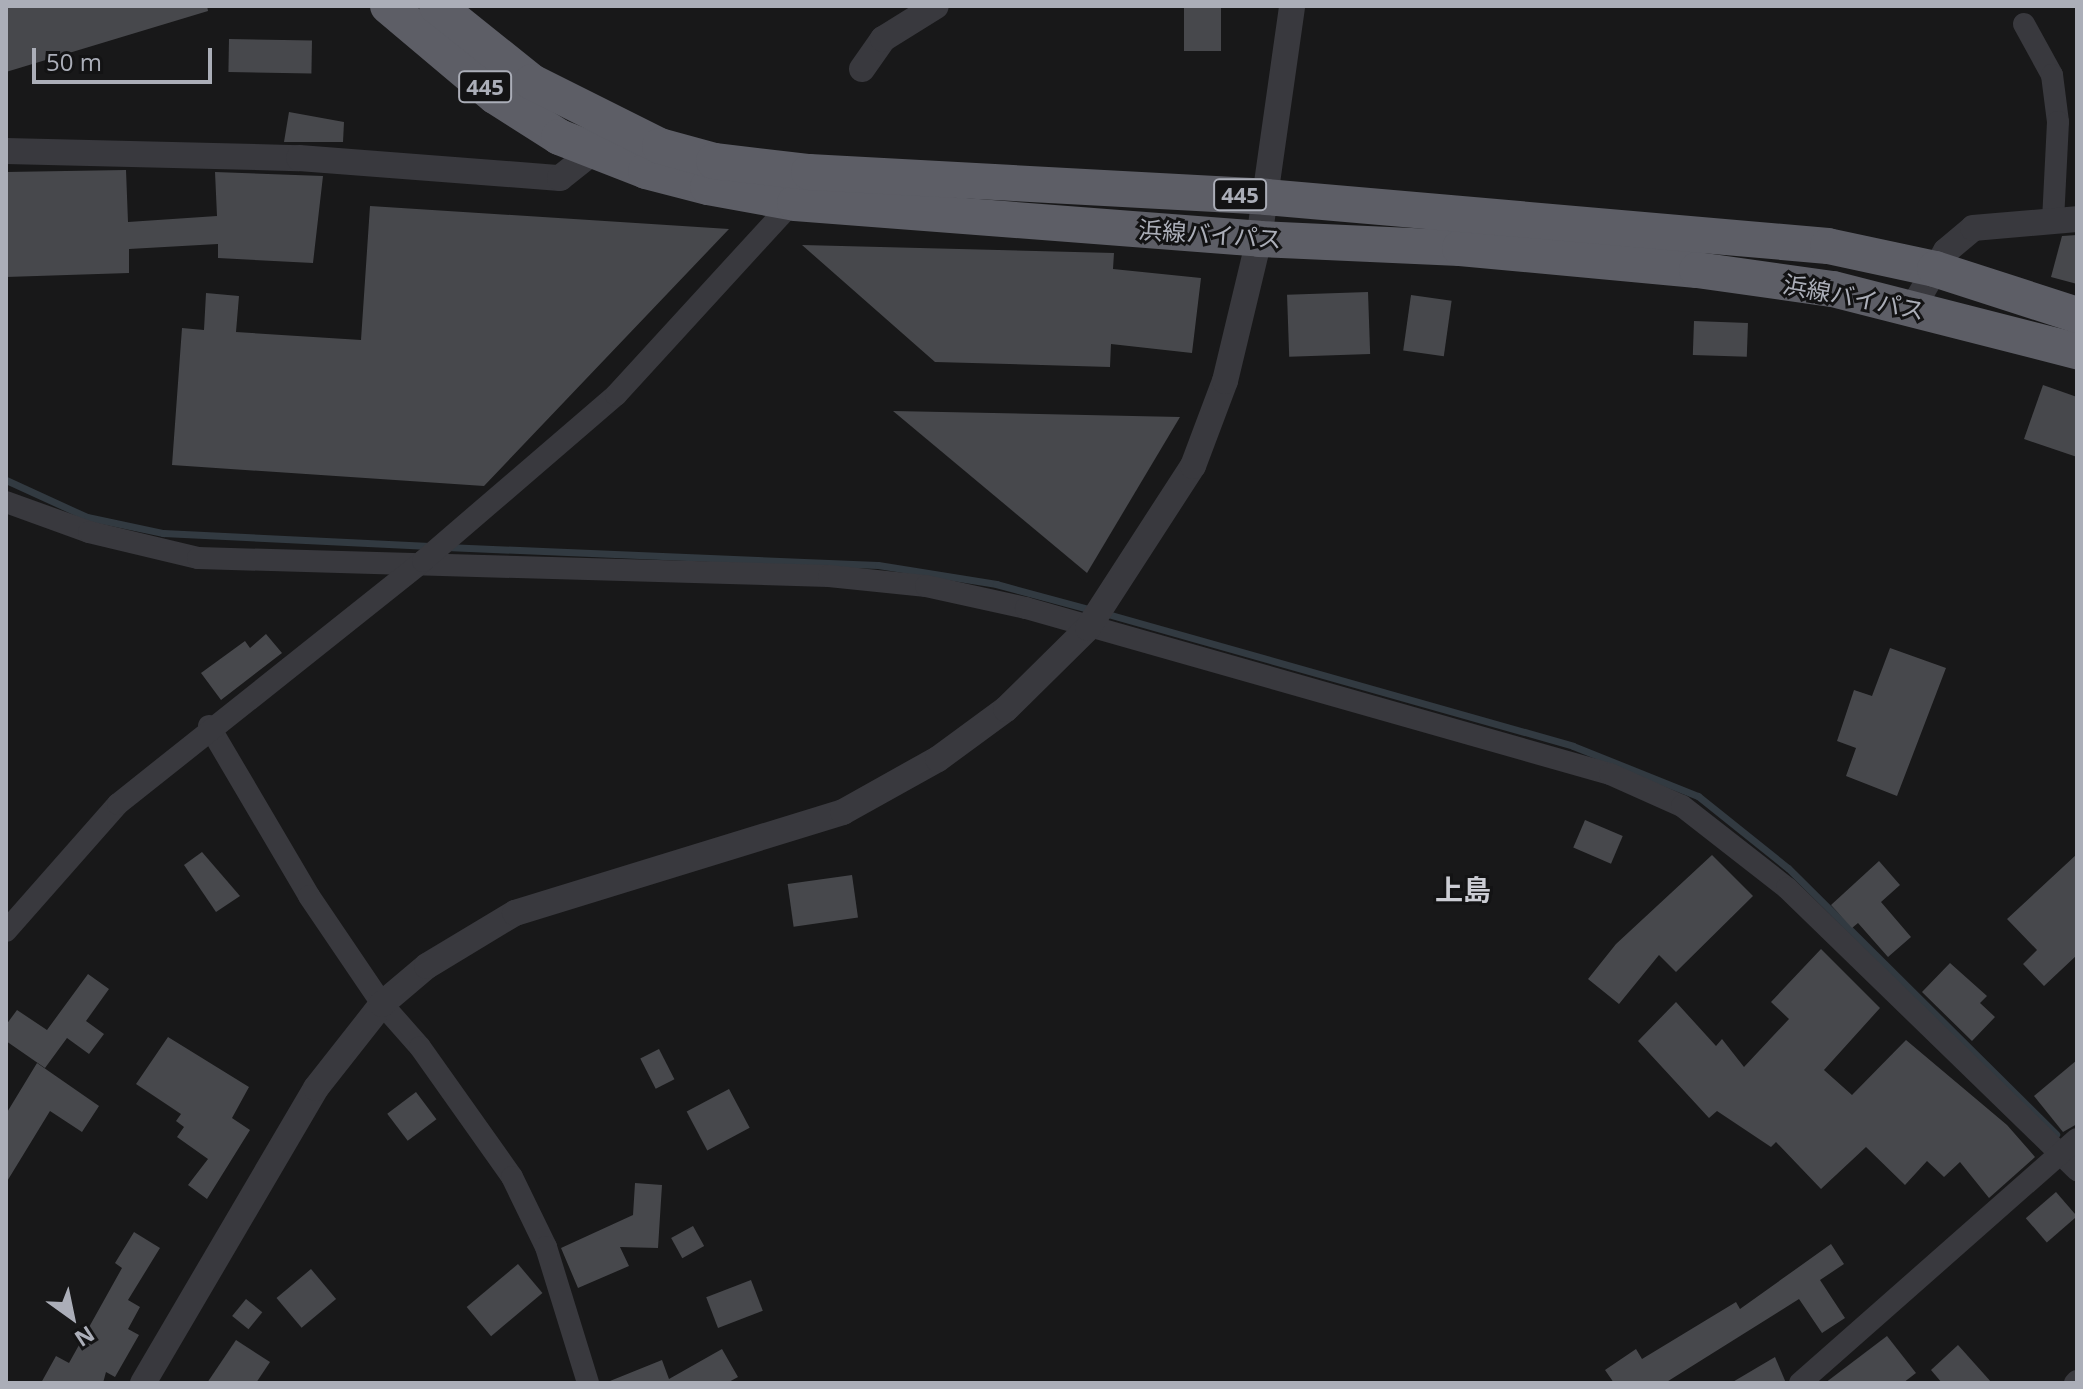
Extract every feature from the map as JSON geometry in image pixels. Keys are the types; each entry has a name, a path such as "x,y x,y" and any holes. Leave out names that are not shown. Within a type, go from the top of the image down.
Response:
{"highway":[{"name":"浜線バイパス","path":"388,6 495,96 559,137 600,136"},
{"name":"浜線バイパス","path":"437,6 600,136 693,183 1266,197 1828,246 1935,269 2077,315"},
{"name":"浜線バイパス","path":"802,188 1259,239 1597,259 1833,289 2077,351"}],"street":[{"path":"862,69 883,39 936,6"},
{"path":"143,1383 316,1088 382,1004 427,966 515,913 608,880 843,812 938,759 1006,709 1088,628 1193,466 1225,381 1259,239 1292,6"},
{"path":"1913,307 1946,251 1973,228 2065,220 2052,75 2024,24"},
{"path":"6,151 299,158 560,178 600,136"},
{"path":"6,931 118,804 209,726 423,561 616,395 802,188"},
{"path":"6,502 89,532 198,558 423,561 470,569 829,576 926,586 1088,628 1610,774 1682,806 1787,888 2068,1147 2077,1170"},
{"path":"209,726 309,896 382,1004 420,1047 512,1177 546,1247 588,1383"},
{"path":"1800,1383 2068,1147"}],"building":[{"path":"6,6 207,6 208,11 6,72"},
{"path":"1184,6 1221,6 1221,51 1184,51"},
{"path":"229,39 312,40 311,73 228,72"},
{"path":"289,112 344,122 343,142 284,142"},
{"path":"126,170 128,222 217,216 215,172 323,176 313,263 218,258 218,244 129,249 129,273 6,277 6,172"},
{"path":"370,206 729,229 484,486 172,465 182,328 204,330 206,293 239,296 236,332 361,340"},
{"path":"2077,235 2077,284 2051,277 2062,236"},
{"path":"802,245 1114,253 1113,269 1201,278 1192,353 1111,344 1110,367 935,362"},
{"path":"1368,292 1370,354 1289,357 1287,295"},
{"path":"1411,295 1452,301 1444,356 1403,350"},
{"path":"1694,321 1748,323 1747,357 1693,355"},
{"path":"2043,385 2077,397 2077,457 2024,439"},
{"path":"893,411 1180,417 1087,573"},
{"path":"266,634 282,653 221,700 201,673 245,641 250,648"},
{"path":"1890,648 1946,668 1897,796 1846,776 1856,748 1837,741 1854,690 1872,696"},
{"path":"1585,820 1623,836 1611,864 1573,848"},
{"path":"202,852 240,896 216,912 184,865"},
{"path":"2077,854 2077,955 2044,986 2023,964 2037,950 2007,919"},
{"path":"1712,855 1753,896 1676,972 1659,955 1619,1004 1588,979 1616,944"},
{"path":"1879,861 1900,885 1881,902 1911,937 1888,957 1858,923 1852,928 1831,905"},
{"path":"852,875 858,918 794,927 788,884"},
{"path":"1821,949 1880,1008 1824,1070 1852,1095 1906,1040 2007,1125 2035,1157 1989,1198 1960,1162 1944,1177 1927,1161 1905,1185 1866,1147 1821,1189 1776,1142 1771,1147 1717,1111 1709,1118 1638,1041 1676,1002 1716,1046 1722,1039 1744,1067 1789,1019 1771,1002"},
{"path":"1950,963 1987,996 1980,1003 1995,1017 1972,1041 1922,992"},
{"path":"88,974 109,989 86,1021 104,1034 89,1054 67,1038 45,1068 6,1041 6,1025 17,1010 47,1030"},
{"path":"168,1037 249,1087 232,1118 250,1130 207,1199 188,1185 208,1159 177,1137 184,1127 176,1121 181,1114 136,1084"},
{"path":"659,1049 674,1079 656,1089 640,1059"},
{"path":"2077,1060 2077,1124 2063,1132 2034,1096"},
{"path":"37,1063 99,1106 82,1132 50,1111 6,1183 6,1114"},
{"path":"729,1089 750,1128 707,1150 687,1112"},
{"path":"416,1092 436,1119 408,1141 387,1114"},
{"path":"635,1183 662,1185 658,1248 620,1247 629,1266 578,1288 561,1248 633,1215"},
{"path":"2056,1192 2077,1216 2047,1242 2026,1218"},
{"path":"693,1226 704,1246 682,1258 671,1238"},
{"path":"134,1232 160,1248 128,1300 140,1307 128,1329 139,1335 115,1377 106,1372 103,1383 41,1383 56,1356 69,1363 122,1268 115,1263"},
{"path":"1831,1244 1844,1264 1820,1280 1845,1318 1822,1333 1799,1299 1665,1383 1614,1383 1605,1370 1636,1349 1642,1359 1736,1302 1740,1309"},
{"path":"518,1264 542,1293 491,1336 467,1307"},
{"path":"311,1269 336,1299 302,1328 277,1298"},
{"path":"751,1280 763,1311 718,1328 706,1297"},
{"path":"246,1299 262,1312 248,1329 232,1316"},
{"path":"1887,1336 1916,1373 1903,1383 1825,1383"},
{"path":"236,1340 270,1362 256,1383 207,1383"},
{"path":"1958,1345 1992,1383 1942,1383 1931,1370"},
{"path":"722,1349 738,1377 727,1383 605,1383 662,1360 669,1379"},
{"path":"1775,1357 1786,1383 1731,1383"}],"waterway":[{"path":"6,480 87,517 163,533 430,546"},
{"path":"446,547 878,565 996,584 1092,610"},
{"path":"1104,613 1573,746 1698,796 1788,868 2056,1134"}],"district":[{"name":"上島","path":"1463,889"}]}
